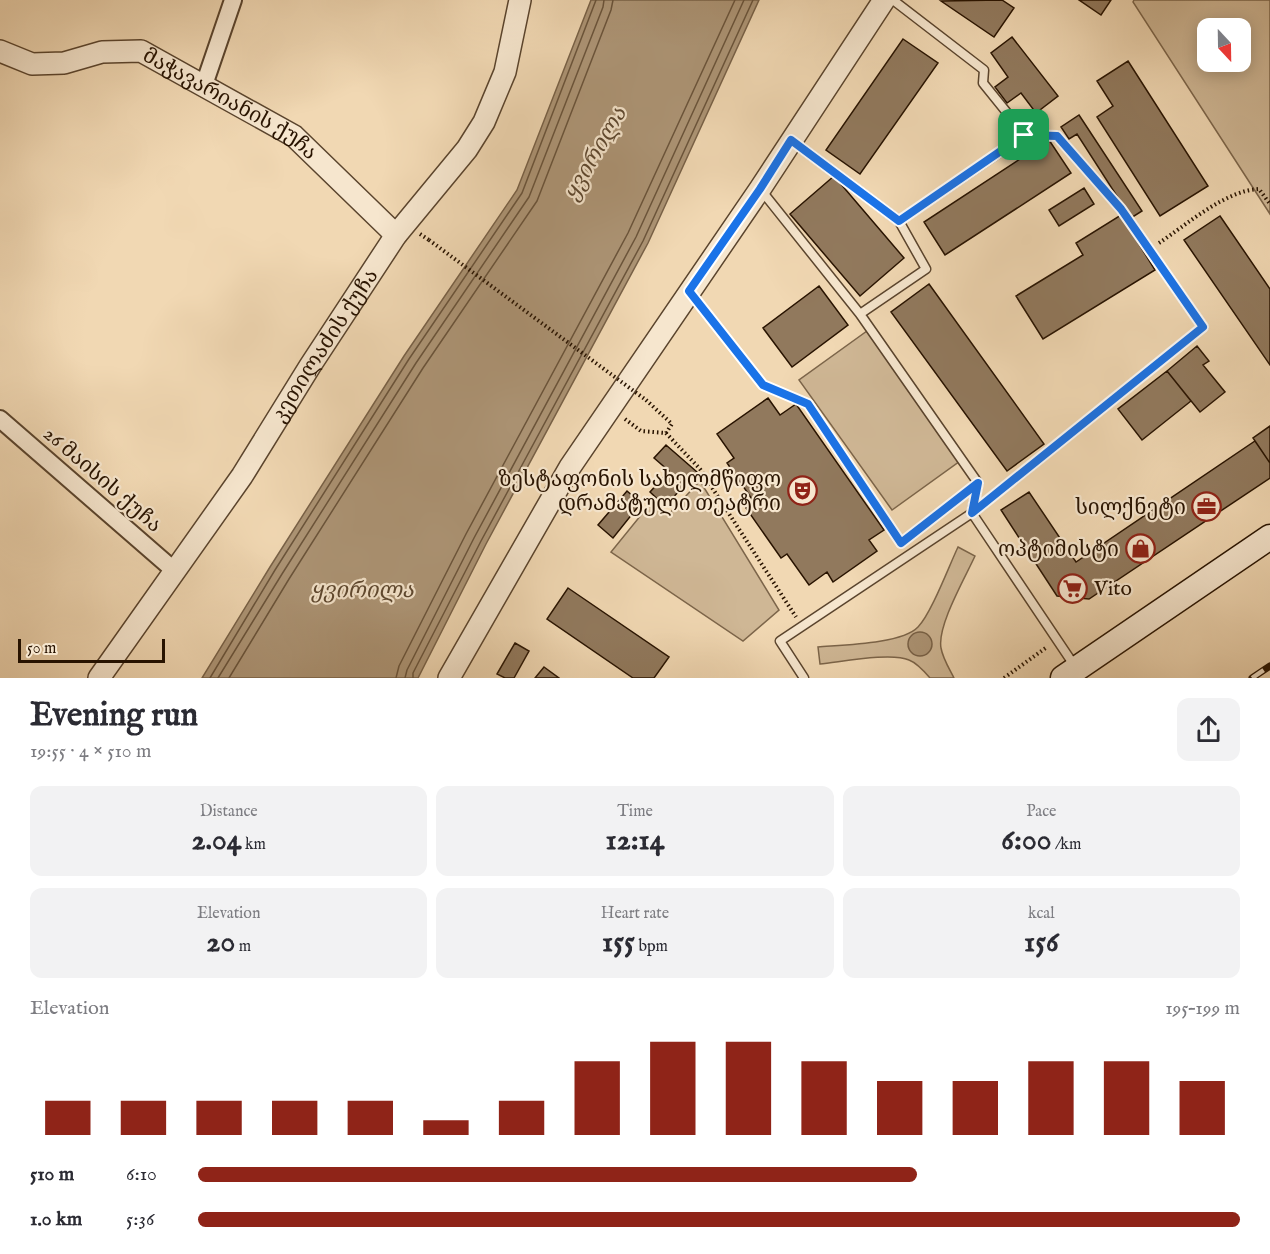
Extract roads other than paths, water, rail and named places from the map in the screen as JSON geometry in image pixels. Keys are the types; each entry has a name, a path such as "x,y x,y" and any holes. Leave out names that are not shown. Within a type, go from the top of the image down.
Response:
{"main road":[{"path":"1069,673 1270,537"}],"street":[{"path":"204,85 233,0"},
{"name":"კეთილაძის ქუჩა","path":"99,678 242,476 396,234 467,148 484,122 505,72 520,0"},
{"path":"449,678 570,467 760,189 884,0"},
{"name":"მაჭავარიანის ქუჩა","path":"0,51 32,64 64,63 102,52 141,51 294,136 396,234"},
{"name":"26 მაისის ქუჩა","path":"0,419 176,572"}],"lane":[{"path":"893,0 984,70 983,83 1024,135"},
{"path":"804,678 780,641 972,513 1203,327 1121,209 1057,136 1024,135 899,221"},
{"path":"791,140 899,221 926,269 860,314"},
{"path":"760,189 860,314 978,483 972,513 1057,641 1069,673"}],"water":[{"name":"ყვირილა","path":"591,0 759,0 648,243 486,544 418,678 202,678 404,356 517,190"},
{"path":"920,632 925,633 931,639 931,649 925,655 920,656 915,655 909,649 908,644 909,639 915,633"}],"railway":[{"path":"1252,678 1270,666"}],"place":[{"name":"ზესტაფონის სახელმწიფო დრამატული თეატრი","path":"802,491"},
{"name":"სილქნეტი","path":"1207,507"},
{"name":"ოპტიმისტი","path":"1140,549"},
{"name":"Vito","path":"1073,588"}]}
